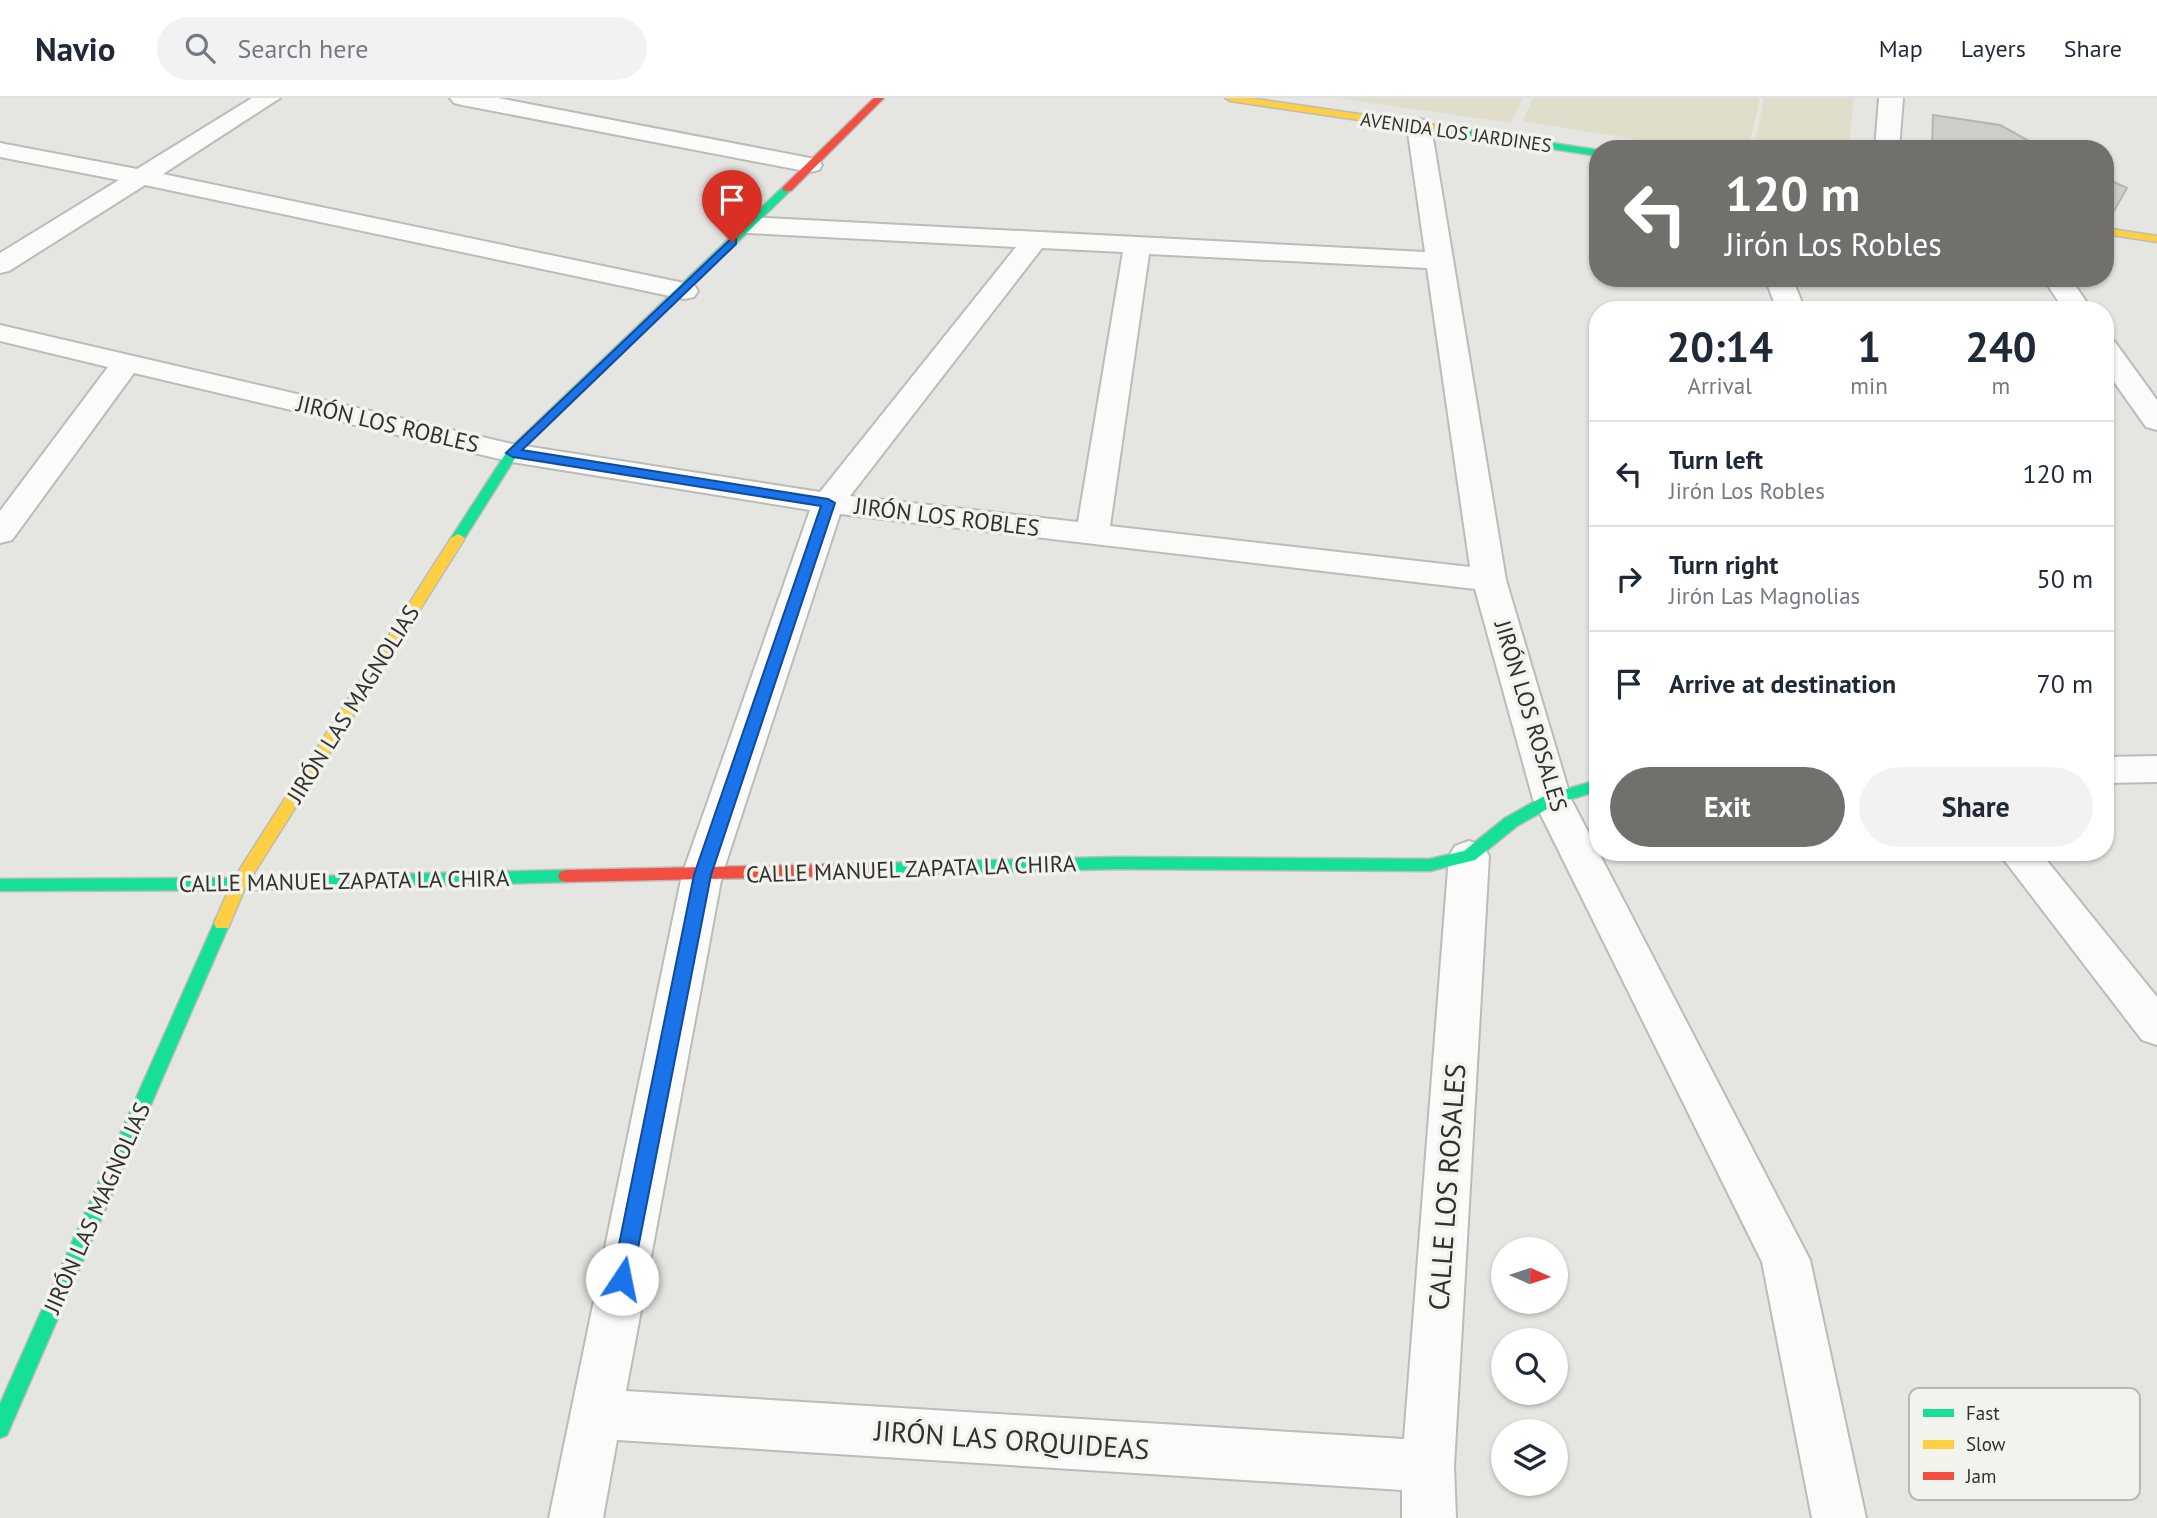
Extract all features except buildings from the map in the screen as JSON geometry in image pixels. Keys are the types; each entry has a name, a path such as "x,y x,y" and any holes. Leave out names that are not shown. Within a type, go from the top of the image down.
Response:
{"street":[{"path":"0,265 268,98"},
{"path":"462,98 810,165"},
{"name":"JIRÓN LAS MAGNOLIAS","path":"0,1428 239,884 513,453 684,291 878,98"},
{"name":"AVENIDA LOS JARDINES","path":"1230,98 1282,102 1589,152"},
{"path":"1888,140 1891,98"},
{"name":"JIRÓN LOS ROSALES","path":"1419,126 1489,580 1552,799 1786,1260 1839,1518"},
{"path":"0,150 142,177 684,291"},
{"path":"748,225 1440,261"},
{"path":"2114,232 2157,239"},
{"path":"576,1518 702,875 828,503 1035,240"},
{"path":"1092,534 1137,246"},
{"name":"JIRÓN LOS ROBLES","path":"0,333 513,453 828,503 1489,580"},
{"path":"2114,361 2157,421"},
{"path":"0,533 127,362"},
{"path":"2114,770 2157,769"},
{"name":"CALLE MANUEL ZAPATA LA CHIRA","path":"0,885 239,884 702,875 1116,863 1430,865 1469,856 1511,822 1552,799 1589,788"},
{"name":"CALLE LOS ROSALES","path":"1429,1518 1428,1466 1469,856"},
{"path":"2025,861 2157,1028"},
{"name":"JIRÓN LAS ORQUIDEAS","path":"595,1414 1428,1466"}],"shaded area":[{"path":"1337,98 1522,98 1511,123"},
{"path":"1533,98 1760,98 1750,140 1640,140 1523,121"},
{"path":"1764,98 1854,98 1849,140 1756,140"}],"traffic: fast":[{"path":"1441,129 1589,152"},
{"path":"458,538 512,453 787,189"},
{"path":"885,869 1116,863 1430,865 1469,856 1511,822 1552,799 1589,788"},
{"path":"0,885 239,884 566,876"},
{"path":"0,1428 222,923"}],"traffic: slow":[{"path":"1230,98 1441,129"},
{"path":"2114,232 2157,239"},
{"path":"222,923 239,884 458,538"}],"traffic: jam":[{"path":"787,189 879,98"},
{"path":"566,876 885,869"}],"route":[{"path":"622,1279 702,875 828,503 513,453 732,242"}]}
